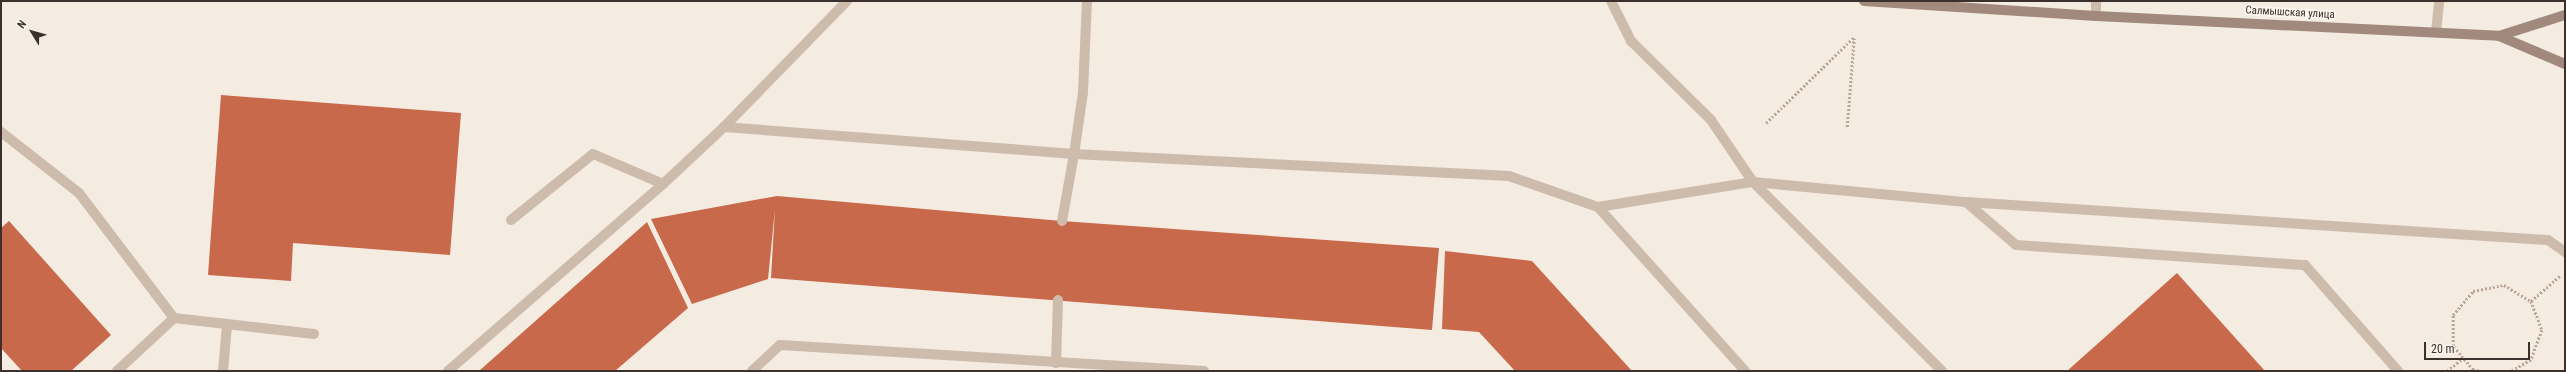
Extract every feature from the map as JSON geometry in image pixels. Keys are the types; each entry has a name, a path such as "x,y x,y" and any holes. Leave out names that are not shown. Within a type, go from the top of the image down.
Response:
{"main road":[{"name":"Салмышская улица","path":"1864,1 2096,16 2498,36 2565,64"},
{"name":"Салмышская улица","path":"2498,36 2565,15"}],"lane":[{"path":"448,371 663,184 724,127 847,1"},
{"path":"1062,222 1083,92 1087,1"},
{"path":"1611,1 1632,41 1711,120 1753,182 1942,371"},
{"path":"2096,1 2096,16"},
{"path":"2436,32 2439,1"},
{"path":"724,127 1074,154 1509,176 1598,207 1753,182 1966,202 2548,240 2565,252"},
{"path":"1,132 79,193 174,318 314,334"},
{"path":"511,220 593,154 663,184"},
{"path":"1966,202 2016,245 2305,265 2398,371"},
{"path":"1598,207 1745,371"},
{"path":"1056,363 1058,300"},
{"path":"117,371 174,318"},
{"path":"223,371 227,325"},
{"path":"752,371 780,345 1204,371"}],"path":[{"path":"1766,123 1854,37 1847,127"},
{"path":"2531,301 2565,271"},
{"path":"2479,371 2473,370 2453,346 2453,315 2473,291 2504,285 2531,301 2542,330 2531,360 2512,371"},
{"path":"2447,371 2463,358"}],"building":[{"path":"221,95 461,113 450,255 293,243 291,281 208,275"},
{"path":"777,196 1062,221 1439,248 1432,330 771,278 775,209 768,279 692,304 651,219"},
{"path":"9,221 111,335 71,371 22,371 1,348 1,228"},
{"path":"647,222 688,308 615,371 479,371"},
{"path":"1445,251 1532,261 1632,371 1515,371 1479,332 1442,329"},
{"path":"2177,273 2265,371 2067,371"}]}
